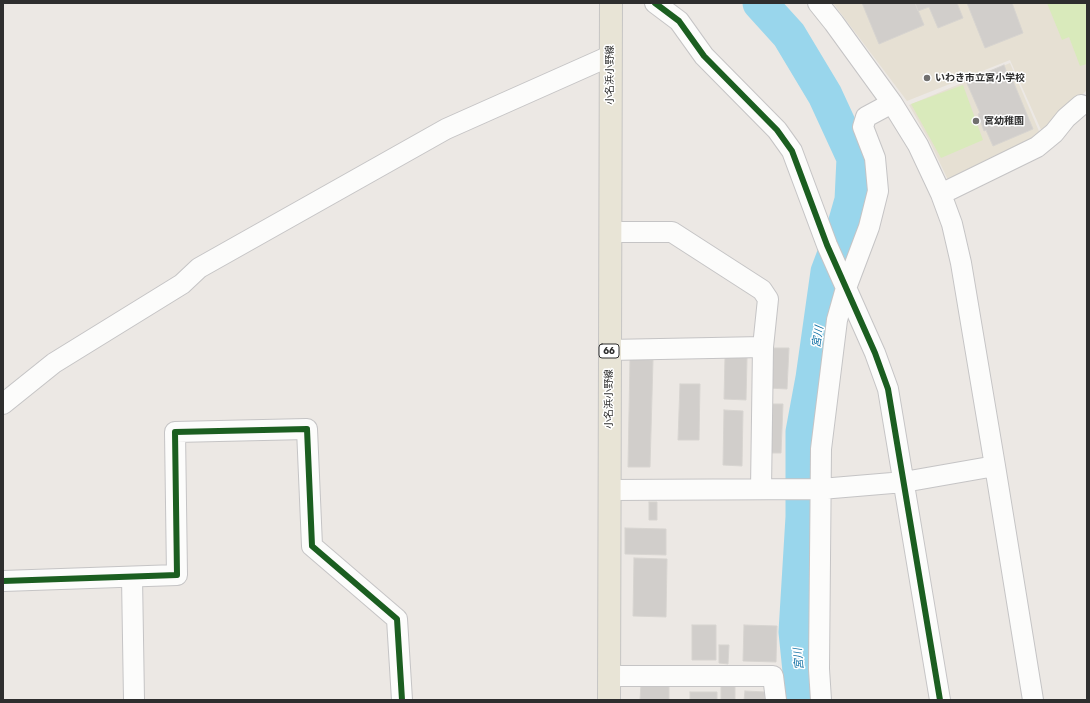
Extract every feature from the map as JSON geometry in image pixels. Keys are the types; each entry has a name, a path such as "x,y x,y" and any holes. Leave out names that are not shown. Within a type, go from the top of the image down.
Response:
{"main road":[{"name":"小名浜小野線","path":"609,700 610,56 612,3"}],"street":[{"path":"655,3 679,21 704,56 777,130 792,151 826,245 875,353 888,389 940,700"},
{"path":"818,3 892,103 918,145 941,194 952,224 961,264 1033,700"},
{"path":"3,404 54,364 182,284 199,268 446,129 610,56"},
{"path":"821,700 819,669 819,581 821,449 837,320 844,284 869,227 878,191 875,158 863,127 866,117 892,103"},
{"path":"941,194 1038,147 1081,105"},
{"path":"610,232 672,232 762,290 768,299 763,347 761,489"},
{"path":"609,350 763,347"},
{"path":"3,581 177,575 175,432 307,430 312,546 397,619 402,700"},
{"path":"610,490 820,489 904,482 995,466"},
{"path":"132,577 134,700"},
{"path":"610,676 773,676 776,700"}],"shaded area":[{"name":"いわき市立宮小学校","path":"833,3 1087,3 1087,90 1042,132 1010,60 907,101"},
{"name":"宮幼稚園","path":"1010,63 1041,136 948,180 930,142 909,105"}],"green space":[{"path":"1047,3 1087,3 1087,64 1080,66 1069,37 1062,40"},
{"path":"963,85 983,140 941,158 911,104"}],"building":[{"path":"862,3 915,3 924,25 879,44"},
{"path":"915,3 957,3 963,18 938,28 929,7 918,11"},
{"path":"967,3 1012,3 1023,33 985,48"},
{"path":"1004,65 1008,76 1013,74 1016,80 1013,81 1033,129 993,146 986,130 984,131 978,114 980,113 966,81"},
{"path":"771,348 789,348 787,389 769,388"},
{"path":"725,357 747,358 746,400 724,399"},
{"path":"630,359 653,360 650,467 628,467"},
{"path":"680,384 700,384 699,440 678,440"},
{"path":"768,404 783,404 781,453 766,453"},
{"path":"724,410 743,411 742,466 723,465"},
{"path":"649,502 657,502 657,520 649,520"},
{"path":"625,528 666,529 666,555 625,554"},
{"path":"634,558 667,559 666,617 633,616"},
{"path":"692,625 716,625 716,660 692,660"},
{"path":"744,625 777,626 776,662 743,661"},
{"path":"719,645 729,645 728,664 719,663"},
{"path":"641,684 669,684 669,700 640,700"},
{"path":"721,684 735,684 735,700 721,700"},
{"path":"745,691 765,692 765,700 744,700"},
{"path":"690,692 717,692 717,700 690,700"}],"waterway":[{"name":"宮川","path":"760,3 789,35 825,95 854,158 852,200 842,235 828,272 813,378 803,432 803,517 796,632 803,700"}],"cycle path":[{"path":"655,3 679,21 704,56 777,130 792,151 827,245 875,353 888,389 940,700"},
{"path":"3,581 177,575 175,432 307,429 312,546 397,619 402,700"}],"place":[{"name":"いわき市立宮小学校","path":"927,78"},
{"name":"宮幼稚園","path":"976,121"}]}
